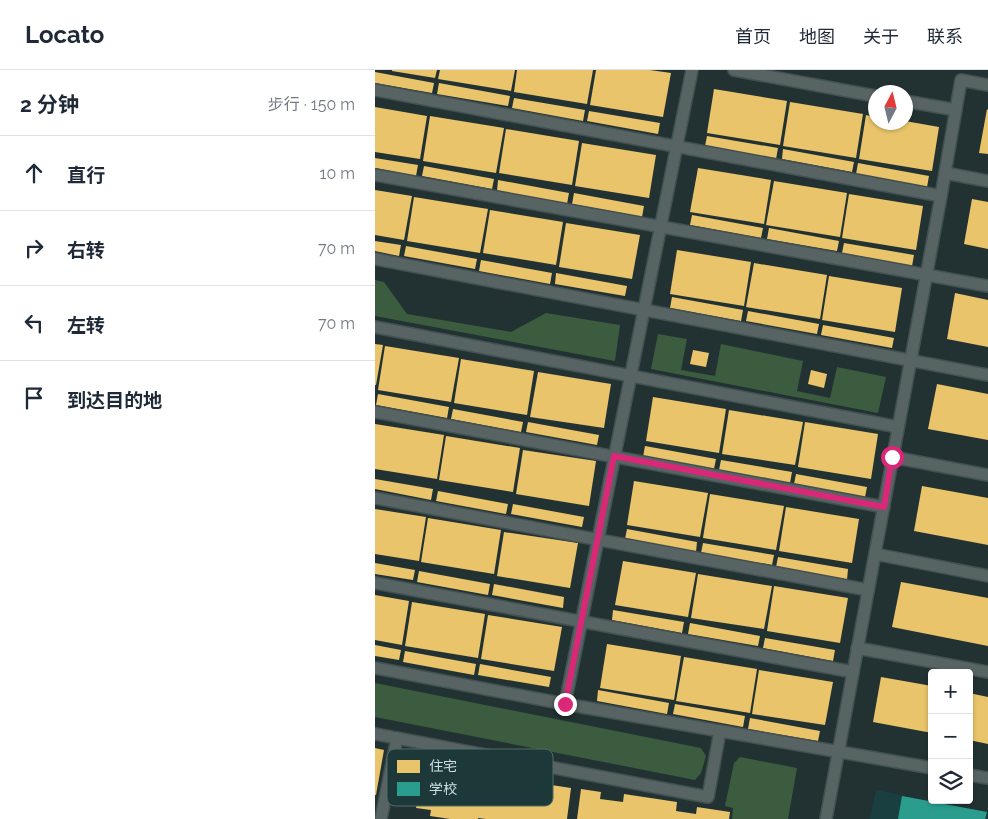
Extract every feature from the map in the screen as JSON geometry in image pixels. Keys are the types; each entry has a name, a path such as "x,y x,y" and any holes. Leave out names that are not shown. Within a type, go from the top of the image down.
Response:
{"lane":[{"path":"565,704 692,70"},
{"path":"734,70 868,95"},
{"path":"826,819 961,80 988,85"},
{"path":"375,90 941,196"},
{"path":"913,102 956,110"},
{"path":"945,173 988,181"},
{"path":"375,175 988,286"},
{"path":"375,259 988,375"},
{"path":"375,327 898,427"},
{"path":"375,412 884,507"},
{"path":"892,457 988,475"},
{"path":"375,498 868,590"},
{"path":"875,554 988,576"},
{"path":"375,583 853,672"},
{"path":"857,648 988,672"},
{"path":"375,668 565,704 928,767"},
{"path":"553,768 708,797 720,731"},
{"path":"375,734 455,749"},
{"path":"395,749 397,738"},
{"path":"973,776 988,778"},
{"path":"381,819 387,789"}],"shaded area":[{"path":"876,790 928,801 928,804 944,804 988,813 988,819 870,819"}],"green space":[{"path":"375,280 384,282 407,314 511,332 546,313 620,325 615,361 375,316"},
{"path":"658,334 687,339 681,370 715,376 721,344 803,361 797,391 830,398 837,367 886,377 878,413 651,369"},
{"path":"375,683 701,748 706,756 701,773 695,780 553,752 553,749 538,749 375,717"},
{"path":"740,757 797,768 788,819 732,819 733,808 725,806 734,763"}],"building: 住宅":[{"path":"392,70 437,70 435,78"},
{"path":"440,70 515,70 511,91 438,79"},
{"path":"517,70 593,70 587,104 514,92"},
{"path":"596,70 650,70 671,73 663,117 590,105"},
{"path":"375,72 434,83 432,93 375,83"},
{"path":"439,83 510,96 508,106 437,94"},
{"path":"714,89 787,101 780,145 707,133"},
{"path":"514,98 585,110 583,121 512,108"},
{"path":"790,102 863,114 856,158 783,146"},
{"path":"375,107 427,116 420,159 375,152"},
{"path":"988,110 988,154 979,153"},
{"path":"589,111 660,123 658,134 587,121"},
{"path":"866,115 868,115 868,130 913,130 913,122 939,127 932,171 859,159"},
{"path":"430,116 504,128 496,173 423,161"},
{"path":"506,129 579,141 572,185 499,173"},
{"path":"707,136 778,148 776,159 705,146"},
{"path":"582,143 656,155 649,198 575,186"},
{"path":"783,149 854,162 852,172 782,159"},
{"path":"375,158 418,165 416,176 375,168"},
{"path":"858,163 929,176 927,187 856,174"},
{"path":"424,166 494,179 492,189 422,176"},
{"path":"698,168 771,180 764,224 690,212"},
{"path":"498,180 569,193 567,204 497,191"},
{"path":"774,181 847,193 840,237 766,225"},
{"path":"375,190 412,196 404,240 375,235"},
{"path":"574,193 644,206 642,217 572,204"},
{"path":"849,194 923,206 916,250 842,238"},
{"path":"414,197 488,209 480,253 407,241"},
{"path":"972,199 988,202 988,249 964,244"},
{"path":"490,210 563,222 556,265 483,253"},
{"path":"692,215 763,228 761,238 690,225"},
{"path":"566,223 640,235 632,279 559,267"},
{"path":"769,228 839,241 837,251 767,239"},
{"path":"375,241 401,245 399,256 375,251"},
{"path":"844,243 914,255 912,266 842,253"},
{"path":"406,246 477,259 475,269 404,256"},
{"path":"677,250 751,262 744,306 670,294"},
{"path":"481,260 552,273 550,284 479,271"},
{"path":"754,263 827,275 820,319 746,307"},
{"path":"556,273 627,286 625,296 555,284"},
{"path":"829,276 902,288 895,332 822,320"},
{"path":"955,293 988,300 988,347 947,339"},
{"path":"672,297 743,310 741,321 670,308"},
{"path":"748,311 819,324 817,334 746,321"},
{"path":"823,325 894,338 892,348 821,335"},
{"path":"375,344 383,345 376,385 375,385"},
{"path":"385,346 459,358 451,402 378,390"},
{"path":"693,350 709,353 706,367 690,364"},
{"path":"461,359 534,371 527,415 454,403"},
{"path":"811,370 827,374 824,388 808,384"},
{"path":"538,372 611,384 604,428 530,417"},
{"path":"937,384 988,394 988,440 928,429"},
{"path":"378,394 449,407 447,418 376,405"},
{"path":"653,397 726,409 719,453 646,441"},
{"path":"453,409 523,422 521,432 451,419"},
{"path":"729,410 803,422 795,465 722,454"},
{"path":"528,422 599,435 597,445 526,432"},
{"path":"805,422 878,434 871,479 798,467"},
{"path":"375,424 444,435 437,479 375,469"},
{"path":"446,436 520,448 513,492 439,480"},
{"path":"645,446 716,459 714,469 643,457"},
{"path":"523,450 596,461 589,506 516,494"},
{"path":"721,460 792,472 790,483 719,470"},
{"path":"796,474 867,487 865,497 794,484"},
{"path":"375,479 433,489 431,500 375,489"},
{"path":"634,481 708,493 700,537 627,525"},
{"path":"922,486 988,498 988,545 914,531"},
{"path":"438,491 508,504 506,514 436,501"},
{"path":"710,494 784,506 776,550 703,538"},
{"path":"513,504 584,517 582,527 511,514"},
{"path":"786,507 859,519 852,563 779,551"},
{"path":"375,509 426,517 419,561 375,554"},
{"path":"428,518 501,530 494,574 421,562"},
{"path":"627,529 697,542 696,552 625,539"},
{"path":"504,532 578,543 570,588 497,576"},
{"path":"703,543 774,555 772,565 701,553"},
{"path":"778,557 848,569 847,580 776,567"},
{"path":"623,561 696,573 688,617 615,605"},
{"path":"375,563 415,570 413,580 375,574"},
{"path":"419,571 490,584 488,595 417,582"},
{"path":"698,574 772,586 764,629 691,618"},
{"path":"901,582 988,598 988,646 892,627"},
{"path":"494,584 564,597 563,608 492,595"},
{"path":"774,586 848,598 840,643 767,631"},
{"path":"375,595 409,601 402,645 375,640"},
{"path":"412,602 485,614 478,658 405,646"},
{"path":"613,610 684,622 682,633 612,620"},
{"path":"488,615 562,627 554,671 481,659"},
{"path":"690,623 760,636 758,646 688,634"},
{"path":"765,638 835,650 833,661 763,648"},
{"path":"607,644 681,656 674,700 600,688"},
{"path":"375,645 401,650 399,660 375,656"},
{"path":"405,651 476,664 474,675 403,662"},
{"path":"684,657 757,669 750,713 676,701"},
{"path":"480,664 551,677 549,687 478,675"},
{"path":"759,670 833,682 825,725 752,714"},
{"path":"881,677 928,685 928,732 873,722"},
{"path":"598,690 669,703 667,714 597,701"},
{"path":"973,694 988,697 988,744 973,741"},
{"path":"675,704 745,716 743,727 673,714"},
{"path":"750,718 820,731 818,741 748,729"},
{"path":"375,748 384,750 376,795 375,795"},
{"path":"553,785 571,788 567,819 450,819 430,816 431,810 416,808 416,806 553,806"},
{"path":"581,789 601,792 600,799 623,802 624,794 677,802 676,811 696,814 697,807 730,812 729,819 577,819"}],"building: 学校":[{"path":"902,796 928,801 928,804 944,804 987,812 985,819 898,819"}],"route":[{"path":"565,704 614,456 884,507 892,457"}]}
